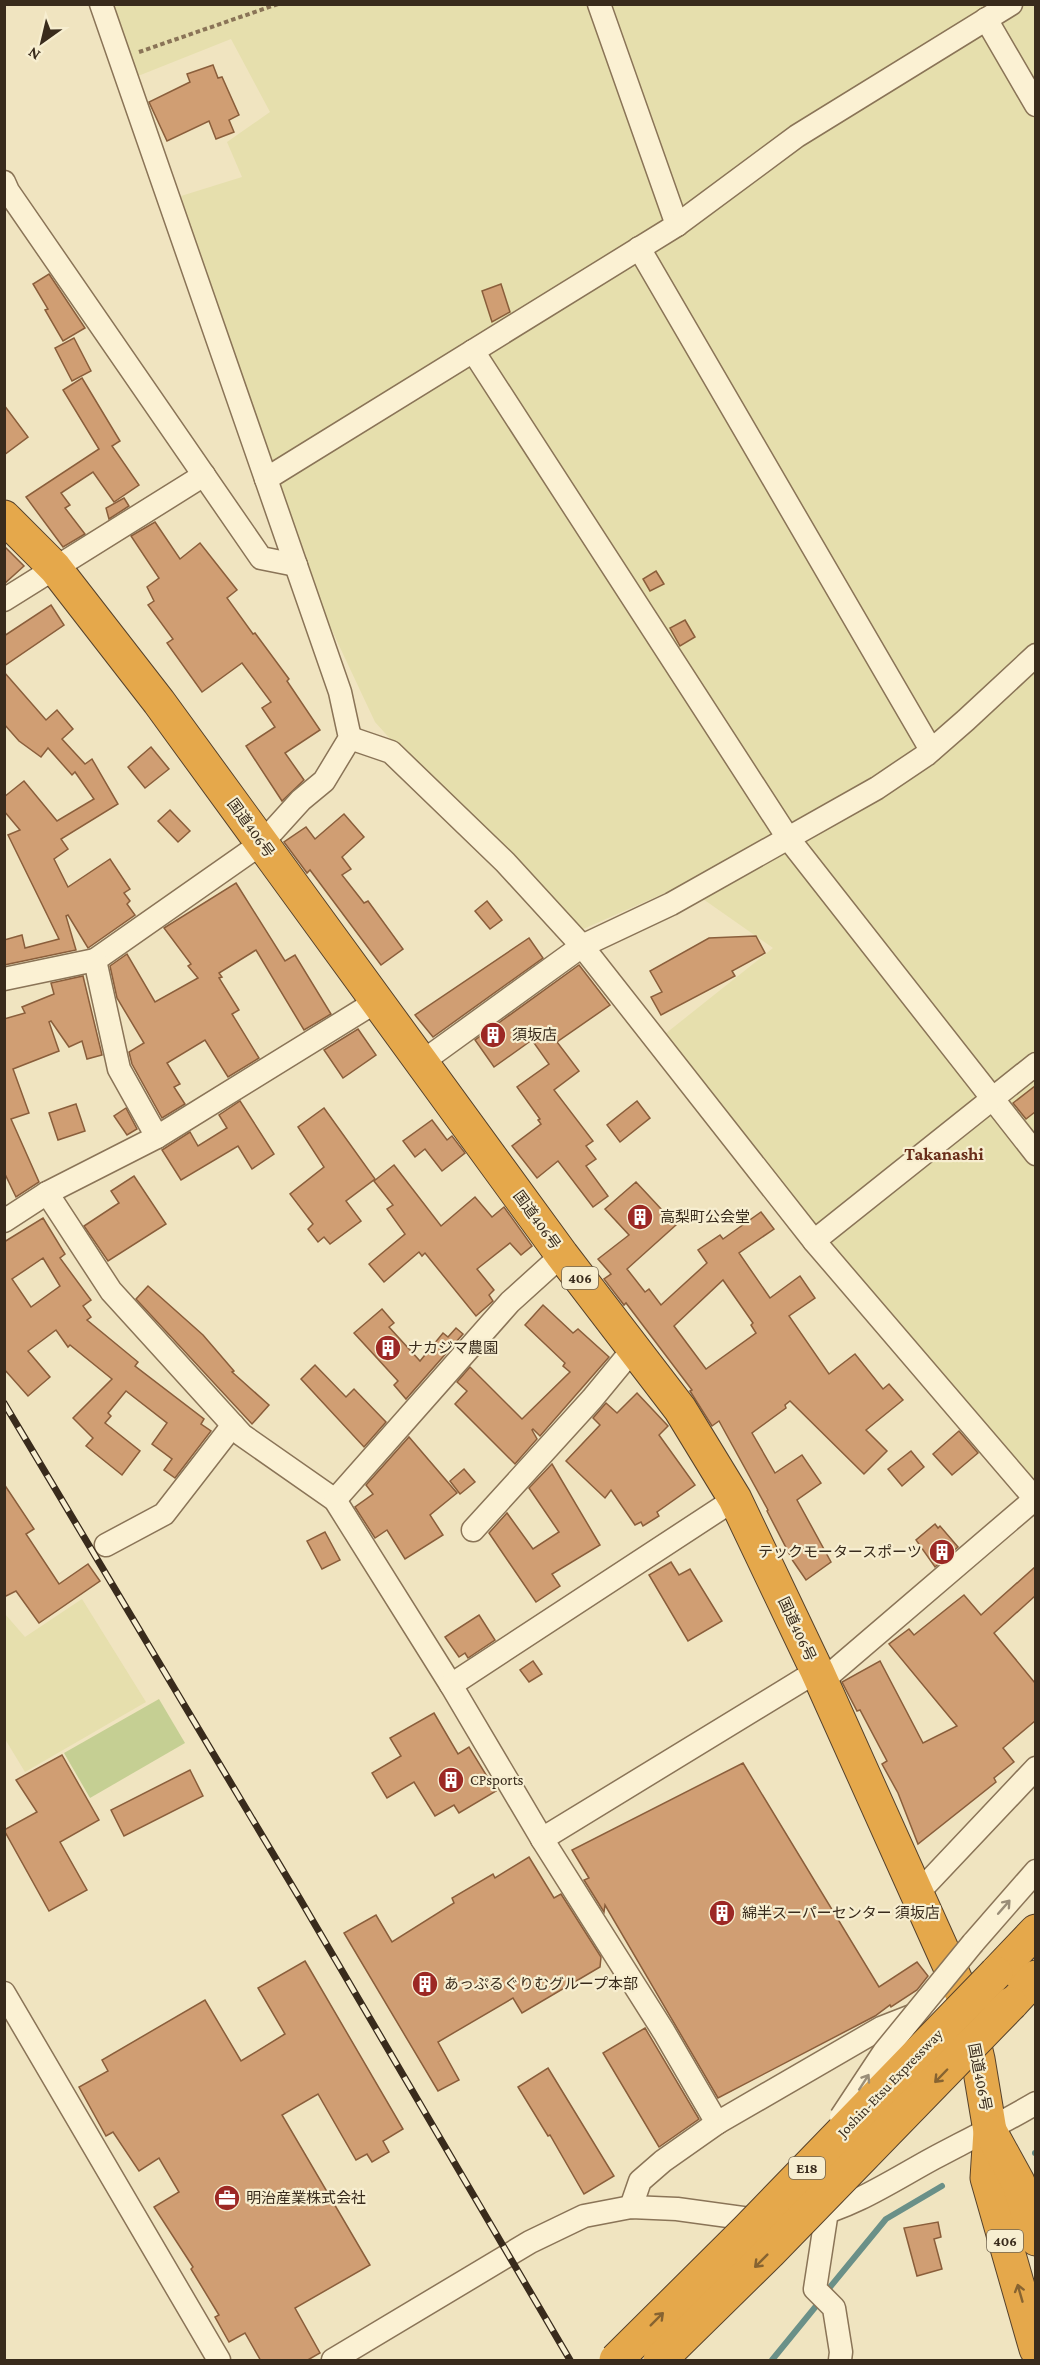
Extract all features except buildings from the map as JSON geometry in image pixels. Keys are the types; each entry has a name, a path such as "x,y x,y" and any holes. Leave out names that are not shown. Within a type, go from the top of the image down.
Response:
{"highway":[{"name":"国道406号","path":"4,517 55,568 159,702 562,1255 680,1409 735,1499 819,1677 963,1996 978,2059 990,2131 987,2178 1035,2349"},
{"name":"Joshin-Etsu Expressway","path":"616,2361 809,2166 1035,1931"},
{"name":"Joshin-Etsu Expressway","path":"660,2361 770,2252 1035,1978"},
{"name":"国道406号","path":"990,2131 1027,2184 1035,2239"}],"street":[{"path":"4,980 95,960 262,843 301,800 324,781 350,738 340,692 101,4"},
{"path":"599,4 676,225"},
{"path":"266,479 676,225 796,136 1011,4"},
{"path":"986,19 1035,105"},
{"path":"4,182 261,558 296,565"},
{"path":"639,248 932,750"},
{"path":"473,351 788,838 1035,1154"},
{"path":"4,600 204,475"},
{"path":"422,1062 582,946 671,904 877,788 932,750 1035,655"},
{"path":"350,738 391,752 506,862 582,946 814,1241 1035,1499 819,1677 542,1839"},
{"path":"95,960 119,1069 157,1137"},
{"path":"4,1221 47,1193 157,1137 377,1001"},
{"path":"814,1241 1035,1064"},
{"path":"47,1193 111,1291 242,1436 335,1500 451,1685 542,1839 664,2032 717,2123"},
{"path":"335,1500 510,1302 562,1255"},
{"path":"472,1530 592,1399 634,1348"},
{"path":"106,1545 164,1514 233,1425"},
{"path":"451,1685 735,1499"},
{"path":"917,1894 1035,1767"},
{"path":"809,2166 884,2052 1035,1871"},
{"path":"4,1993 219,2361"},
{"path":"631,2207 640,2181 663,2160 717,2123 881,2028 963,1996"},
{"path":"333,2361 530,2242 584,2216 631,2207 677,2210 770,2222 812,2217 878,2191 933,2159 990,2131 1035,2103"},
{"path":"827,2211 815,2289 834,2308 841,2352 840,2361"}],"path":[{"path":"120,59 278,4"}],"shaded area":[{"path":"114,5 1035,5 1035,1491 660,1038 773,948 683,885 581,930 472,830 375,722 273,505 181,196 242,177 227,142 270,112 231,39 138,76"},
{"path":"82,1599 146,1702 25,1772 5,1739 5,1614 25,1637"}],"green space":[{"path":"159,1699 185,1743 90,1798 64,1753"}],"waterway":[{"path":"826,2292 886,2219 942,2186"},
{"path":"772,2360 821,2300"}],"railway":[{"path":"4,1403 300,1899 570,2360"}],"place":[{"name":"須坂店","path":"493,1035"},
{"name":"高梨町公会堂","path":"640,1217"},
{"name":"ナカジマ農園","path":"388,1348"},
{"name":"テックモータースポーツ","path":"942,1552"},
{"name":"CPsports","path":"451,1780"},
{"name":"綿半スーパーセンター 須坂店","path":"722,1913"},
{"name":"あっぷるぐりむグループ本部","path":"425,1984"},
{"name":"明治産業株式会社","path":"227,2198"}],"district":[{"name":"Takanashi","path":"944,1154"}]}
